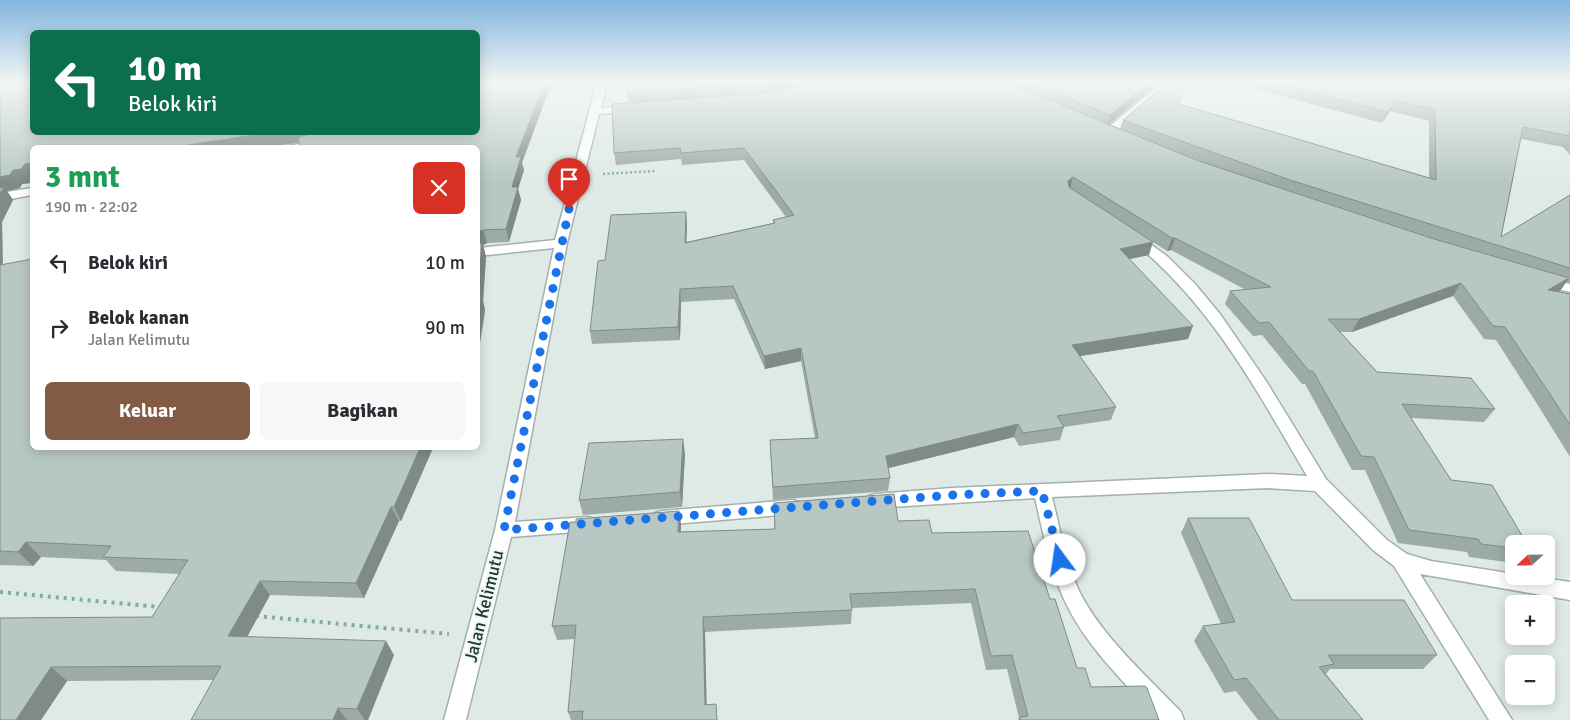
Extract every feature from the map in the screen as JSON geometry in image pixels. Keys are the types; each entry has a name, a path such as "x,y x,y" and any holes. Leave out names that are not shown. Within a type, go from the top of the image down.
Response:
{"street":[{"name":"Jalan Kelimutu","path":"455,720 504,530 561,243 594,116"},
{"path":"1108,133 1129,116"},
{"path":"302,145 333,139"},
{"path":"0,198 30,192"},
{"path":"1120,226 1158,252 1209,310 1248,367 1320,484 1380,545 1401,560 1431,569 1570,591"},
{"path":"480,252 561,243"},
{"path":"1531,278 1570,288"},
{"path":"862,502 1042,491 1268,481 1320,484"},
{"path":"1042,491 1064,578 1076,603 1099,638 1173,720"},
{"path":"643,519 813,506"},
{"path":"504,530 604,522"},
{"path":"1401,560 1501,720"}],"path":[{"path":"578,175 655,171"},
{"path":"0,592 169,607"},
{"path":"248,615 477,636"}],"building":[{"path":"0,116 30,116 30,135 254,135 188,145 30,145 30,163 25,164 21,169 13,170 10,175 0,177"},
{"path":"480,116 532,116 516,157 521,157 512,187 518,187 506,229 480,231 480,145 299,145 298,137 307,135 480,135"},
{"path":"612,116 1088,116 1199,161 1434,239 1569,278 1548,290 1570,294 1570,425 1505,327 1493,326 1461,283 1359,319 1328,319 1377,372 1471,378 1495,409 1402,404 1451,480 1492,485 1522,535 1505,535 1505,547 1481,544 1478,539 1409,530 1374,457 1361,456 1313,371 1309,371 1269,322 1259,323 1230,291 1271,287 1172,238 1073,177 1068,181 1069,187 1153,242 1120,249 1193,326 1072,345 1116,407 1057,416 1064,427 1023,433 1018,424 886,456 890,478 773,487 770,440 818,438 801,348 764,356 733,286 680,289 678,327 590,331 598,261 605,260 611,215 686,212 685,243 775,223 773,220 794,215 744,148 681,153 680,148 614,153"},
{"path":"1128,116 1218,116 1436,180 1435,116 1570,116 1570,136 1523,127 1501,237 1570,195 1570,268 1290,180 1123,120"},
{"path":"480,243 482,243 480,270"},
{"path":"30,259 30,450 419,450 394,507 391,507 356,583 260,581 228,636 386,641 357,709 338,708 333,720 191,720 221,666 51,667 16,720 0,720 0,618 152,617 188,560 103,557 111,546 26,542 18,552 0,551 0,265"},
{"path":"683,439 680,492 579,500 589,443"},
{"path":"894,494 898,521 929,520 932,533 1028,531 1050,599 1055,599 1077,668 1085,668 1091,687 1145,686 1159,720 1020,720 1020,717 1028,716 1012,655 991,656 975,589 850,594 852,610 703,617 705,705 716,704 717,720 582,720 583,711 568,712 576,625 552,626 570,522 576,522 576,519 679,511 678,532 775,529 774,503"},
{"path":"1188,518 1249,518 1292,600 1404,600 1437,655 1328,655 1334,664 1319,667 1363,720 1279,720 1246,678 1234,680 1203,626 1235,622"}],"route":[{"path":"569,209 504,530 952,495 1042,491 1060,560"}]}
